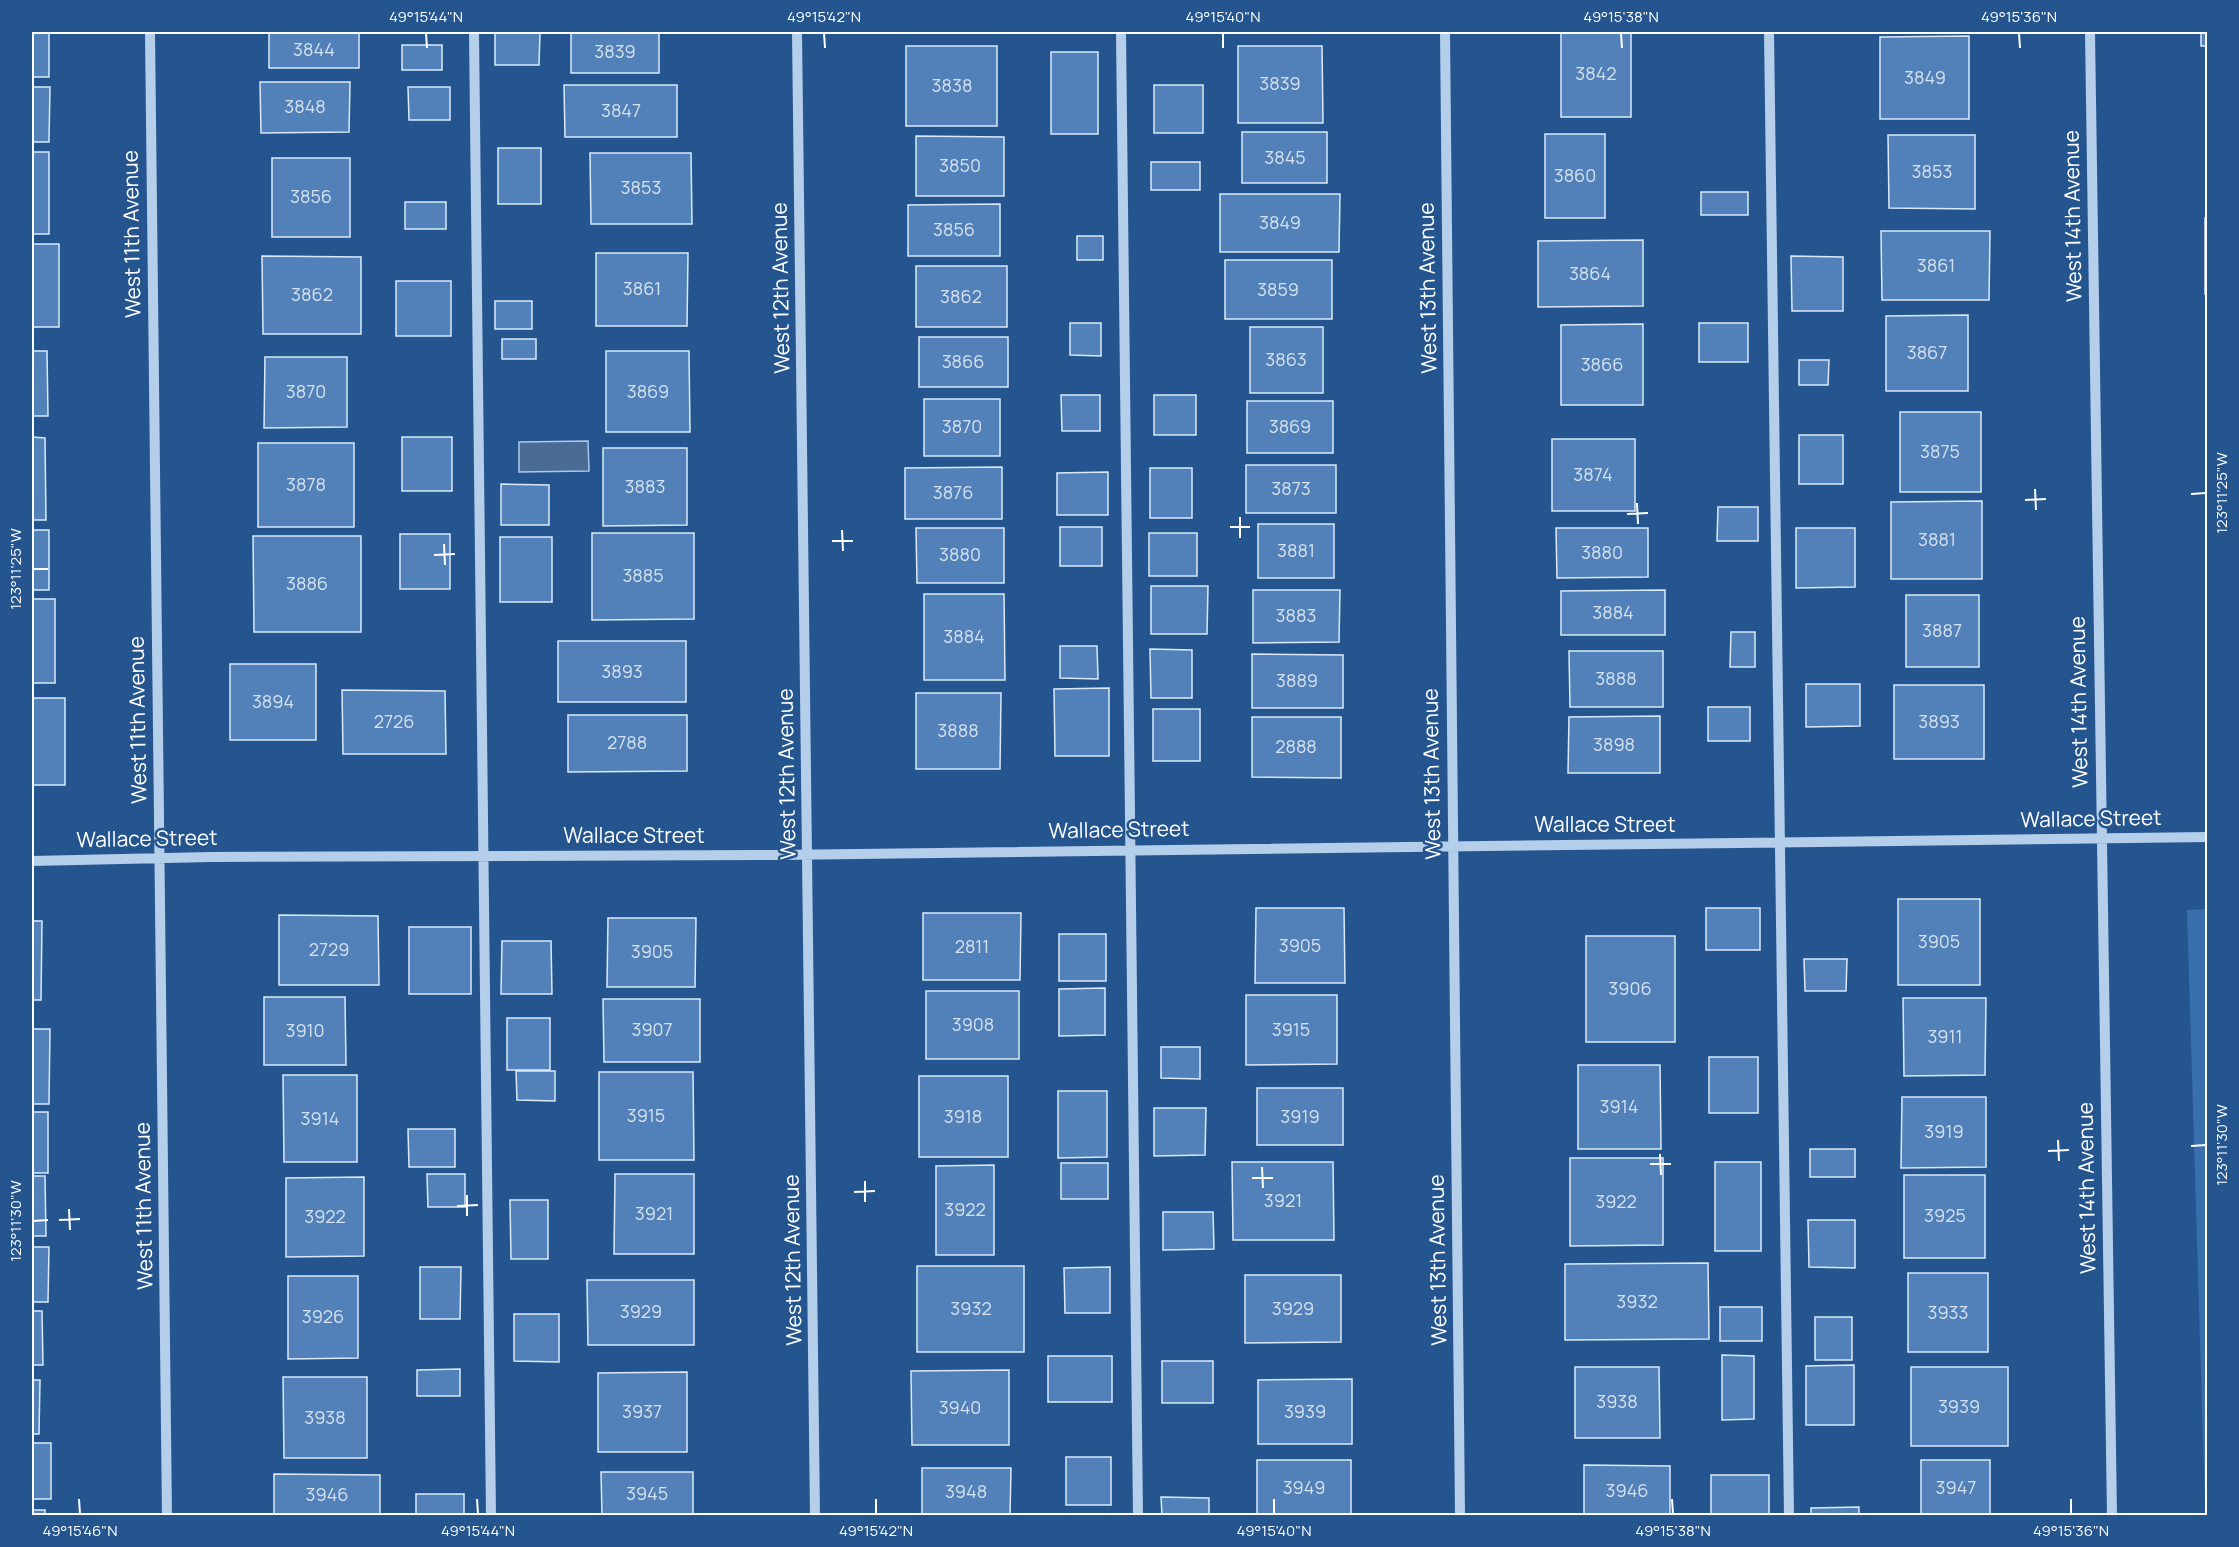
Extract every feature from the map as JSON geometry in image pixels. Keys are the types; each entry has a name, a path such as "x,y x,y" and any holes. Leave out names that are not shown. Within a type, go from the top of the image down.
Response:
{"street":[{"name":"West 11th Avenue","path":"150,32 167,1515"},
{"path":"474,32 491,1515"},
{"name":"West 12th Avenue","path":"797,32 815,1515"},
{"path":"1121,32 1138,1515"},
{"name":"West 13th Avenue","path":"1444,32 1460,1515"},
{"path":"1769,32 1789,1515"},
{"name":"West 14th Avenue","path":"2090,32 2112,1515"},
{"name":"Wallace Street","path":"32,861 159,858 808,855 2208,837"}],"shaded area":[{"path":"588,441 589,471 519,472 519,442"},
{"path":"2207,909 2208,1506 2205,1506 2187,910"}],"building":[{"path":"32,32 49,32 49,77 32,77"},
{"path":"269,32 359,32 359,68 269,68"},
{"path":"495,32 540,32 539,65 495,65"},
{"path":"571,32 659,32 659,73 571,73"},
{"path":"1561,32 1631,32 1631,117 1561,117"},
{"path":"2201,32 2208,32 2208,46 2201,46"},
{"path":"1969,36 1969,119 1880,119 1880,37"},
{"path":"402,45 442,45 442,70 402,70"},
{"path":"906,46 997,46 997,126 906,126"},
{"path":"1238,46 1322,46 1323,123 1238,123"},
{"path":"1051,52 1098,52 1098,134 1051,134"},
{"path":"260,82 350,82 349,132 261,133"},
{"path":"564,85 677,85 677,137 565,137"},
{"path":"1154,85 1203,85 1203,133 1154,133"},
{"path":"32,87 50,87 49,142 32,142"},
{"path":"408,87 450,87 450,120 409,120"},
{"path":"2206,123 2208,123 2208,205 2206,205"},
{"path":"1242,132 1327,132 1327,183 1242,183"},
{"path":"1545,134 1605,134 1605,218 1545,218"},
{"path":"1888,135 1975,135 1975,209 1889,208"},
{"path":"916,136 1004,137 1004,196 916,196"},
{"path":"498,148 541,148 541,204 498,204"},
{"path":"32,152 49,152 49,234 32,234"},
{"path":"590,153 691,153 692,224 591,224"},
{"path":"272,158 350,158 350,237 272,237"},
{"path":"1151,162 1200,162 1200,190 1151,190"},
{"path":"1701,192 1748,192 1748,215 1701,215"},
{"path":"1220,194 1340,194 1339,252 1220,252"},
{"path":"405,202 446,202 446,229 405,229"},
{"path":"1000,204 1000,256 908,256 908,205"},
{"path":"2205,218 2208,218 2208,294 2205,294"},
{"path":"1881,231 1990,231 1989,300 1882,300"},
{"path":"1077,236 1103,236 1103,260 1077,260"},
{"path":"1643,240 1643,306 1538,307 1538,241"},
{"path":"32,244 59,244 59,327 32,327"},
{"path":"596,253 688,253 687,326 596,326"},
{"path":"262,256 361,257 361,334 263,334"},
{"path":"1791,256 1843,257 1843,311 1792,311"},
{"path":"1225,260 1332,260 1332,319 1225,319"},
{"path":"916,266 1007,266 1007,327 916,327"},
{"path":"396,281 451,281 451,336 396,336"},
{"path":"495,301 532,301 532,329 495,329"},
{"path":"1968,315 1968,391 1886,391 1886,316"},
{"path":"1070,323 1101,323 1101,356 1070,355"},
{"path":"1699,323 1748,323 1748,362 1699,362"},
{"path":"1643,324 1643,405 1561,405 1561,325"},
{"path":"1250,327 1323,327 1323,393 1250,393"},
{"path":"919,337 1008,337 1008,387 919,387"},
{"path":"502,339 536,339 536,359 502,359"},
{"path":"32,351 47,351 48,416 32,416"},
{"path":"606,351 689,351 690,432 606,432"},
{"path":"265,357 347,357 347,427 264,428"},
{"path":"1799,360 1829,360 1828,385 1799,385"},
{"path":"1061,395 1100,395 1100,431 1062,431"},
{"path":"1154,395 1196,395 1196,435 1154,435"},
{"path":"924,399 1000,399 1000,456 924,456"},
{"path":"1247,401 1333,401 1333,453 1247,453"},
{"path":"1900,412 1981,412 1981,492 1900,492"},
{"path":"1799,435 1843,435 1843,484 1799,484"},
{"path":"32,437 45,438 46,520 32,520"},
{"path":"402,437 452,437 452,491 402,491"},
{"path":"1552,439 1635,439 1635,511 1552,511"},
{"path":"258,443 354,443 354,527 258,527"},
{"path":"603,448 687,448 687,525 603,526"},
{"path":"1246,465 1336,465 1336,513 1246,513"},
{"path":"1002,467 1002,519 905,519 905,468"},
{"path":"1150,468 1192,468 1192,518 1150,518"},
{"path":"1108,472 1108,515 1057,515 1057,473"},
{"path":"501,484 549,485 549,525 501,525"},
{"path":"1982,501 1982,579 1891,579 1891,502"},
{"path":"1718,507 1758,507 1758,541 1717,541"},
{"path":"1258,524 1334,524 1334,578 1258,578"},
{"path":"1060,527 1102,527 1102,566 1060,566"},
{"path":"916,528 1004,528 1004,583 917,583"},
{"path":"1556,528 1648,528 1648,577 1557,578"},
{"path":"1796,528 1855,528 1855,587 1796,588"},
{"path":"32,530 49,530 49,590 32,590"},
{"path":"592,533 694,533 694,619 592,620"},
{"path":"1149,533 1197,533 1197,576 1149,576"},
{"path":"400,534 450,534 450,589 400,589"},
{"path":"253,536 361,536 361,632 254,632"},
{"path":"500,537 552,537 552,602 500,602"},
{"path":"1151,586 1208,586 1207,634 1151,634"},
{"path":"1253,590 1340,590 1339,642 1253,643"},
{"path":"1665,590 1665,635 1561,635 1561,591"},
{"path":"924,594 1004,594 1005,680 924,680"},
{"path":"1906,595 1979,595 1979,667 1906,667"},
{"path":"32,599 55,599 55,683 32,683"},
{"path":"1731,632 1755,632 1755,667 1730,667"},
{"path":"558,641 686,641 686,702 558,702"},
{"path":"1060,646 1097,646 1098,679 1060,678"},
{"path":"1150,649 1192,650 1192,698 1151,698"},
{"path":"1569,651 1663,651 1663,707 1570,707"},
{"path":"1252,654 1343,655 1343,708 1252,708"},
{"path":"230,664 316,664 316,740 230,740"},
{"path":"1806,684 1860,684 1860,726 1806,727"},
{"path":"1894,685 1984,685 1984,759 1894,759"},
{"path":"1109,688 1109,756 1055,756 1054,689"},
{"path":"342,690 445,691 446,754 343,754"},
{"path":"916,693 1001,693 1000,769 916,769"},
{"path":"32,698 65,698 65,785 32,785"},
{"path":"1708,707 1750,707 1750,741 1708,741"},
{"path":"1153,709 1200,709 1200,761 1153,761"},
{"path":"568,715 687,715 687,771 568,772"},
{"path":"1660,716 1660,773 1568,773 1569,717"},
{"path":"1252,717 1341,717 1341,778 1252,777"},
{"path":"1898,899 1980,899 1980,985 1898,985"},
{"path":"1256,908 1344,908 1345,983 1255,983"},
{"path":"1706,908 1760,908 1760,950 1706,950"},
{"path":"923,913 1021,913 1020,980 923,980"},
{"path":"279,915 378,916 379,985 279,985"},
{"path":"608,918 696,918 695,987 607,987"},
{"path":"32,921 42,921 41,1000 32,1000"},
{"path":"409,927 471,927 471,994 409,994"},
{"path":"1059,934 1106,934 1106,981 1059,981"},
{"path":"1586,936 1675,936 1675,1042 1586,1042"},
{"path":"502,941 551,941 552,994 501,994"},
{"path":"1804,959 1847,959 1846,991 1805,991"},
{"path":"1105,988 1105,1035 1059,1036 1059,989"},
{"path":"926,991 1019,991 1019,1059 926,1059"},
{"path":"1246,995 1337,995 1337,1064 1246,1065"},
{"path":"264,997 345,997 346,1065 264,1065"},
{"path":"1903,998 1986,998 1985,1075 1904,1076"},
{"path":"603,999 700,999 700,1062 604,1062"},
{"path":"507,1018 550,1018 550,1070 507,1070"},
{"path":"32,1029 50,1029 49,1104 32,1104"},
{"path":"1161,1047 1200,1047 1200,1079 1161,1078"},
{"path":"1709,1057 1758,1057 1758,1113 1709,1113"},
{"path":"1578,1065 1660,1065 1661,1149 1578,1149"},
{"path":"516,1071 555,1071 555,1101 517,1100"},
{"path":"599,1072 693,1072 694,1160 599,1160"},
{"path":"283,1075 357,1075 357,1162 284,1162"},
{"path":"919,1076 1008,1076 1008,1157 919,1157"},
{"path":"1257,1088 1343,1088 1343,1145 1257,1145"},
{"path":"1058,1091 1107,1091 1107,1157 1058,1158"},
{"path":"1902,1097 1986,1097 1986,1167 1901,1168"},
{"path":"1154,1108 1206,1108 1205,1155 1154,1156"},
{"path":"32,1112 48,1112 48,1173 32,1173"},
{"path":"408,1129 455,1129 455,1167 409,1167"},
{"path":"1810,1149 1855,1149 1855,1177 1810,1177"},
{"path":"1570,1158 1663,1158 1663,1245 1570,1246"},
{"path":"1232,1162 1333,1162 1334,1240 1233,1240"},
{"path":"1715,1162 1761,1162 1761,1251 1715,1251"},
{"path":"1061,1163 1108,1163 1108,1199 1061,1199"},
{"path":"994,1165 994,1255 936,1255 936,1166"},
{"path":"427,1174 465,1174 465,1207 428,1207"},
{"path":"615,1174 694,1174 694,1254 614,1254"},
{"path":"1904,1175 1985,1175 1985,1258 1904,1258"},
{"path":"32,1176 45,1176 46,1236 32,1236"},
{"path":"364,1177 364,1256 286,1257 286,1178"},
{"path":"510,1200 548,1200 548,1259 511,1259"},
{"path":"1163,1212 1213,1212 1214,1249 1163,1250"},
{"path":"1808,1220 1855,1220 1855,1268 1809,1267"},
{"path":"32,1247 49,1247 48,1302 32,1302"},
{"path":"1708,1263 1709,1339 1565,1340 1565,1264"},
{"path":"917,1266 1024,1266 1024,1352 917,1352"},
{"path":"420,1267 461,1267 460,1319 420,1319"},
{"path":"1110,1267 1110,1313 1065,1313 1064,1268"},
{"path":"1908,1273 1988,1273 1988,1352 1908,1352"},
{"path":"1245,1275 1341,1275 1341,1342 1245,1343"},
{"path":"288,1276 358,1276 358,1358 288,1359"},
{"path":"587,1280 694,1280 694,1345 588,1345"},
{"path":"1720,1307 1762,1307 1762,1341 1720,1341"},
{"path":"32,1311 42,1311 43,1365 32,1365"},
{"path":"514,1314 559,1314 559,1362 514,1361"},
{"path":"1815,1317 1852,1317 1852,1360 1815,1360"},
{"path":"1722,1355 1754,1356 1754,1419 1722,1420"},
{"path":"1048,1356 1112,1356 1112,1402 1048,1402"},
{"path":"1162,1361 1213,1361 1213,1403 1162,1403"},
{"path":"1854,1365 1854,1425 1806,1425 1806,1366"},
{"path":"1575,1367 1659,1367 1660,1438 1575,1438"},
{"path":"1911,1367 2008,1367 2008,1446 1911,1446"},
{"path":"460,1369 460,1396 417,1396 417,1370"},
{"path":"1009,1370 1009,1445 912,1445 911,1371"},
{"path":"687,1372 687,1452 598,1452 598,1373"},
{"path":"283,1377 367,1377 367,1458 284,1458"},
{"path":"1352,1379 1352,1444 1258,1444 1258,1380"},
{"path":"32,1380 40,1380 39,1434 32,1434"},
{"path":"32,1443 51,1443 51,1499 32,1499"},
{"path":"1066,1457 1111,1457 1111,1505 1066,1505"},
{"path":"1257,1460 1351,1460 1351,1516 1257,1516"},
{"path":"1921,1460 1990,1460 1990,1516 1921,1516"},
{"path":"1584,1465 1670,1466 1670,1516 1584,1516"},
{"path":"922,1468 1011,1468 1010,1516 922,1516"},
{"path":"601,1472 693,1472 693,1516 602,1516"},
{"path":"274,1474 380,1475 380,1516 274,1516"},
{"path":"1711,1475 1769,1475 1769,1516 1711,1516"},
{"path":"416,1494 464,1494 464,1516 416,1516"},
{"path":"1161,1497 1209,1498 1209,1516 1162,1516"},
{"path":"1859,1507 1859,1516 1811,1516 1811,1508"},
{"path":"32,1510 45,1510 45,1516 32,1516"}]}
